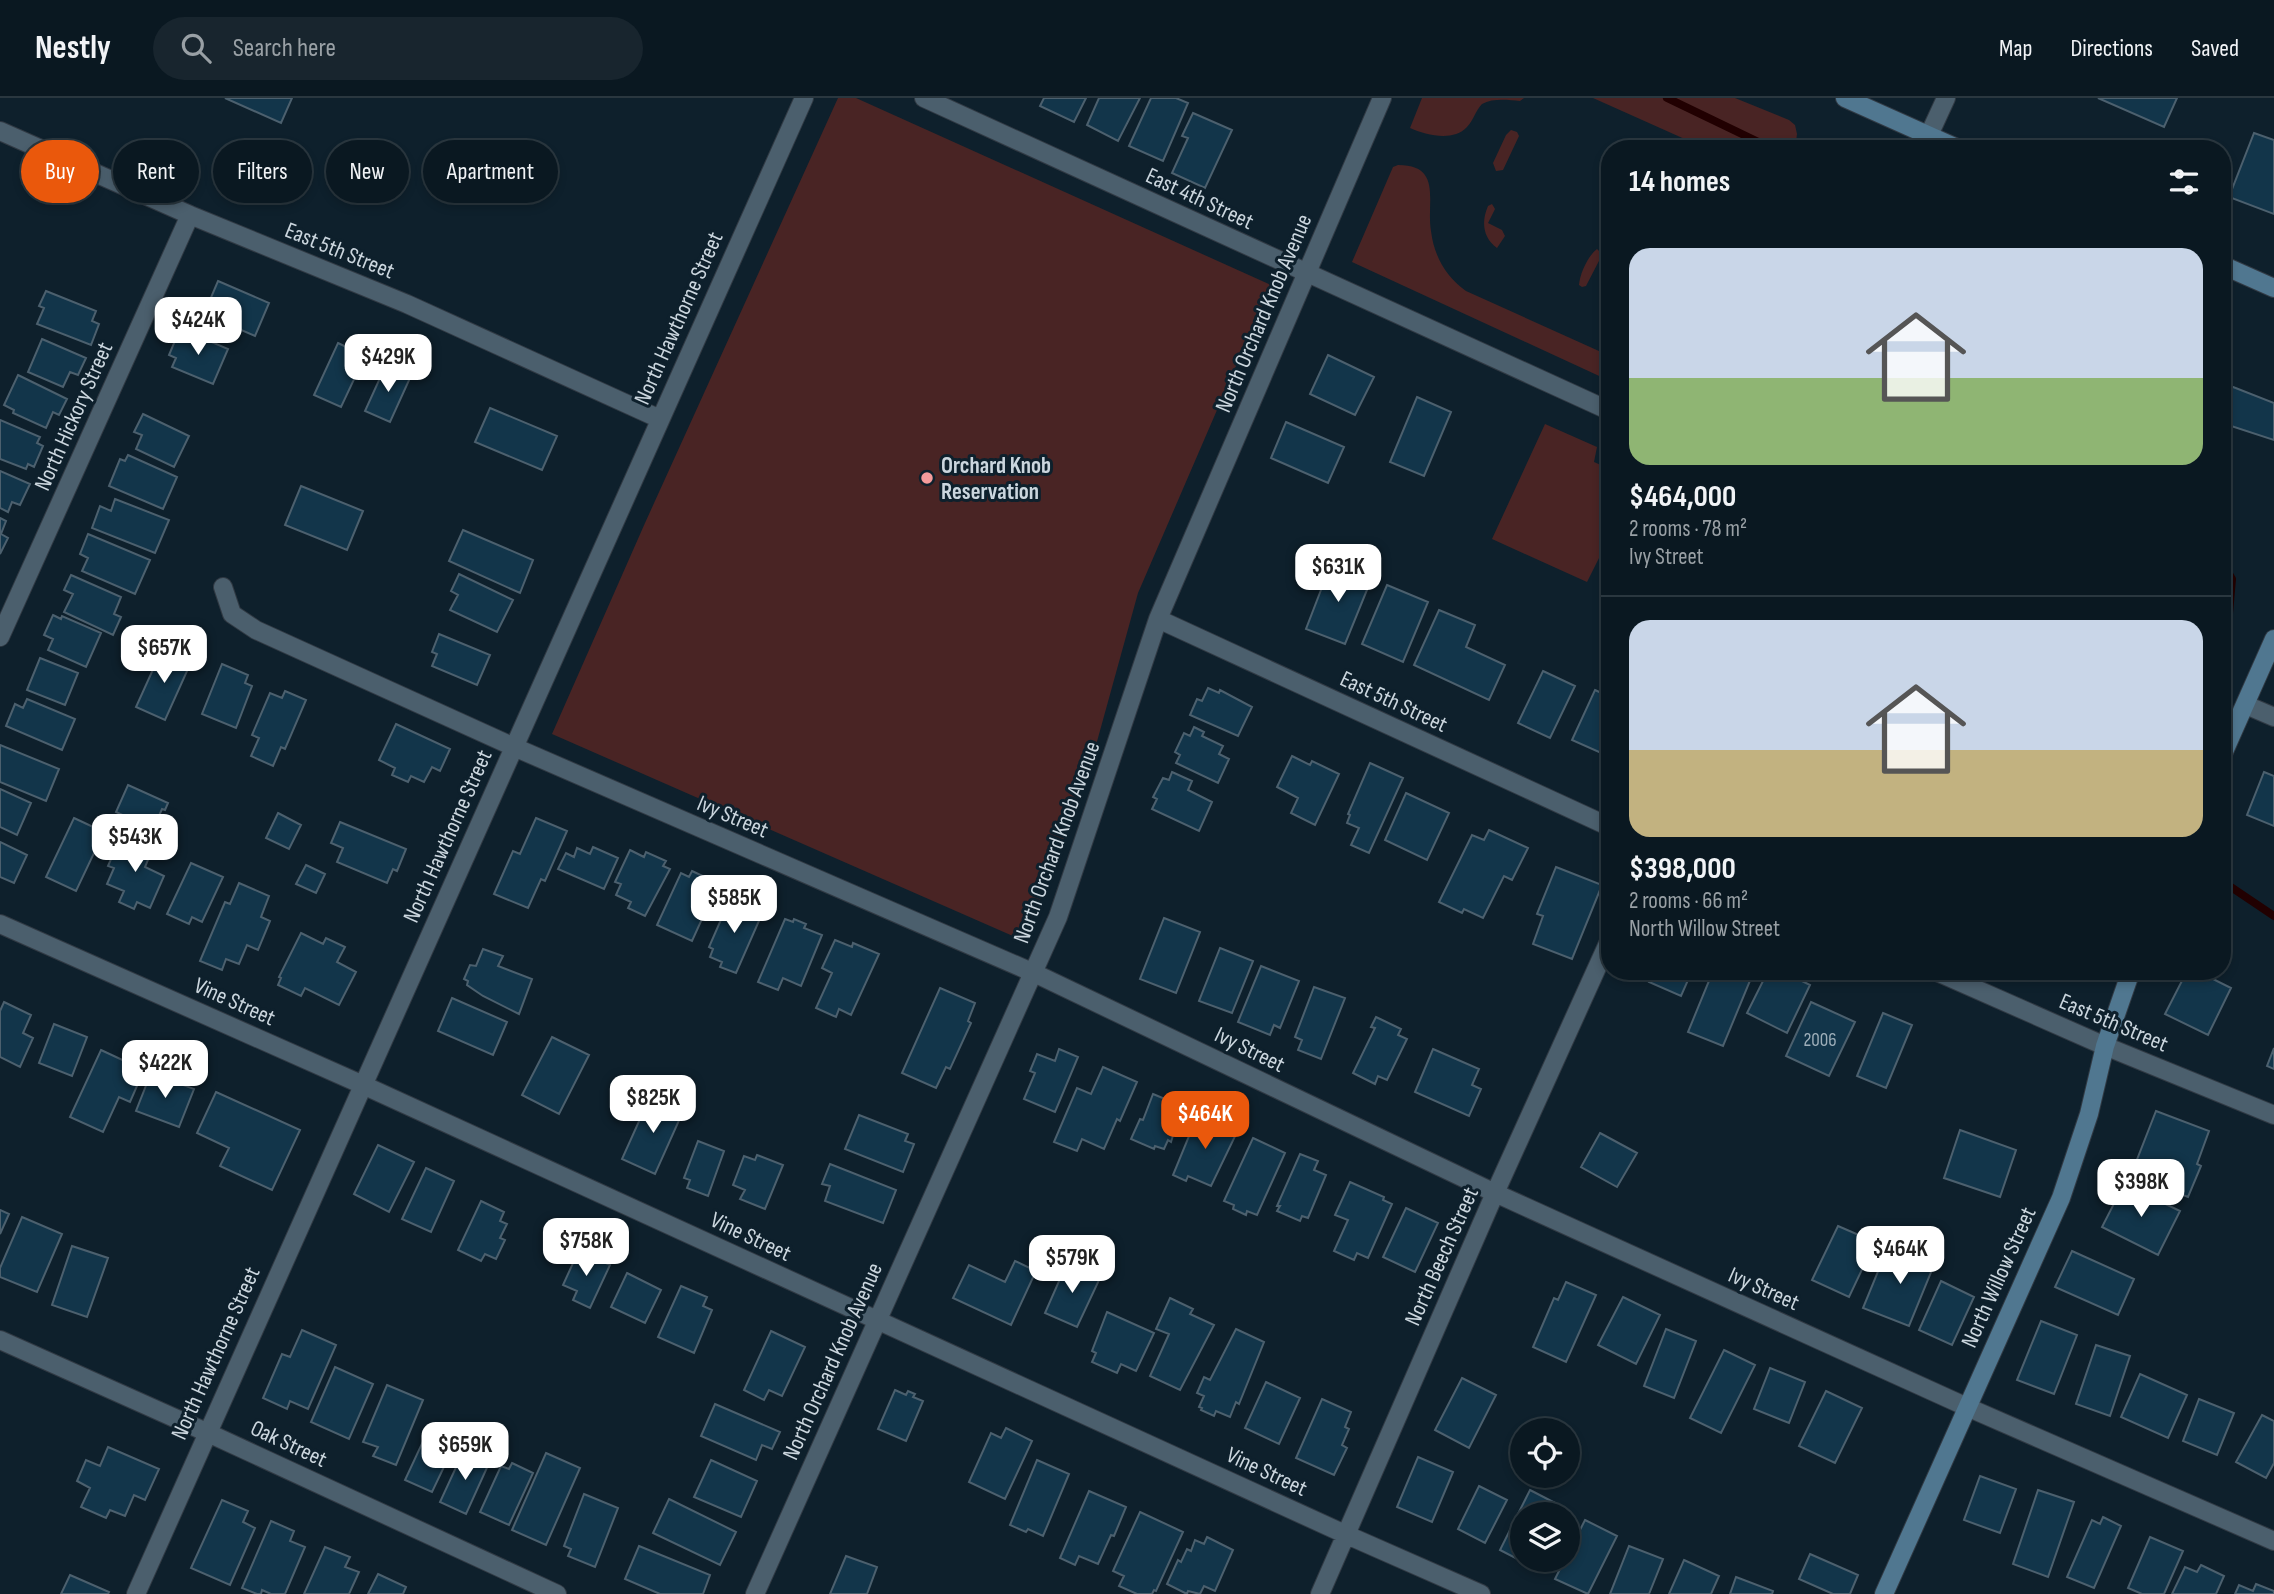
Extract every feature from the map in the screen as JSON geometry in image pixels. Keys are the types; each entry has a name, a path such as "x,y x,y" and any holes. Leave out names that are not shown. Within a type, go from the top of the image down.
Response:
{"main road":[{"path":"1845,98 1940,140"},
{"path":"2231,269 2274,288"},
{"path":"2231,737 2274,639"},
{"name":"North Willow Street","path":"1884,1594 2062,1198 2089,1114 2105,1046 2128,980"}],"street":[{"name":"North Hawthorne Street","path":"135,1594 804,98"},
{"name":"East 4th Street","path":"924,98 1601,407"},
{"name":"North Orchard Knob Avenue","path":"755,1594 1058,917 1158,619 1382,98"},
{"path":"1929,135 1946,98"},
{"name":"East 5th Street","path":"0,131 190,215 407,304 660,419"},
{"name":"North Hickory Street","path":"0,638 190,215"},
{"name":"Ivy Street","path":"223,587 232,614 256,630 514,747 1034,973 1495,1194 1967,1407 2274,1541"},
{"name":"East 5th Street","path":"1158,619 1601,823"},
{"path":"2246,705 2274,717"},
{"name":"Vine Street","path":"0,924 363,1085 1481,1594"},
{"name":"North Beech Street","path":"1320,1594 1601,959"},
{"name":"East 5th Street","path":"1955,980 2105,1046 2274,1115"},
{"name":"Oak Street","path":"0,1340 557,1594"}],"shaded area":[{"name":"Orchard Knob Reservation","path":"838,98 856,98 1271,285 1138,593 1085,785 1024,941 552,734"},
{"path":"1422,98 1524,98 1520,101 1486,102 1467,127 1447,136 1431,135 1410,128"},
{"path":"1593,98 1735,98 1789,120 1795,125 1797,134 1796,140 1687,140"},
{"path":"1511,130 1519,136 1503,170 1496,171 1493,163"},
{"path":"1393,167 1412,167 1427,178 1433,240 1442,265 1453,279 1466,291 1601,352 1601,377 1352,262"},
{"path":"1492,204 1495,209 1488,223 1502,230 1505,236 1497,248 1486,235 1484,224 1488,206"},
{"path":"1597,249 1601,257 1586,286 1582,287 1579,285 1583,270"},
{"path":"1545,424 1597,447 1594,462 1601,465 1601,554 1587,582 1492,539"}],"building":[{"path":"225,98 292,98 281,123"},
{"path":"1044,98 1086,98 1074,122 1040,106"},
{"path":"1099,98 1140,98 1118,141 1087,125"},
{"path":"1151,98 1176,98 1188,103 1163,161 1129,146"},
{"path":"2098,98 2177,98 2164,127"},
{"path":"1193,113 1232,130 1205,188 1172,173 1188,138 1182,136"},
{"path":"2254,133 2274,140 2274,214 2231,198"},
{"path":"218,281 269,303 255,336 204,314"},
{"path":"46,291 96,311 92,321 99,324 91,345 37,324 44,308 39,306"},
{"path":"186,331 228,349 213,384 172,367 176,358 169,355 177,336 183,338"},
{"path":"42,339 86,358 78,375 70,372 63,387 28,372"},
{"path":"338,343 365,356 341,407 314,395"},
{"path":"1328,355 1374,377 1355,415 1310,394"},
{"path":"385,367 410,378 390,422 365,411"},
{"path":"18,375 67,399 59,415 53,412 46,428 13,413 14,410 4,405"},
{"path":"2231,386 2274,403 2274,440 2231,426"},
{"path":"1417,397 1451,412 1424,476 1390,462"},
{"path":"490,408 557,436 542,470 475,442"},
{"path":"143,414 189,436 174,467 136,449 142,435 134,432"},
{"path":"0,420 40,437 37,443 43,446 34,467 28,464 26,469 0,459"},
{"path":"1286,422 1344,447 1328,483 1271,458"},
{"path":"128,455 177,477 163,509 109,486 120,459 125,461"},
{"path":"0,471 30,484 20,505 12,502 8,512 0,508"},
{"path":"301,486 363,511 347,550 285,525"},
{"path":"115,499 169,520 155,553 92,528 100,506 111,511"},
{"path":"0,518 6,521 1,534 8,538 0,554"},
{"path":"463,530 533,560 520,593 449,561"},
{"path":"88,534 150,560 135,594 82,571 88,558 80,554"},
{"path":"1331,564 1371,580 1345,644 1306,629"},
{"path":"459,574 513,600 497,632 450,610 458,595 451,591"},
{"path":"71,575 121,597 114,614 121,617 113,635 64,612 73,594 64,590"},
{"path":"1387,585 1428,602 1403,662 1362,644"},
{"path":"1439,610 1475,625 1466,647 1505,665 1489,700 1414,665"},
{"path":"53,615 61,619 62,616 101,633 86,667 48,650 53,639 44,635"},
{"path":"439,634 490,655 477,685 432,666 437,654 432,652"},
{"path":"175,652 192,660 165,720 136,707 160,654 172,659"},
{"path":"40,658 78,673 65,705 27,690"},
{"path":"222,664 248,675 245,683 252,686 236,728 202,714"},
{"path":"1543,671 1575,686 1550,738 1518,723"},
{"path":"1208,688 1219,693 1220,690 1252,707 1238,736 1190,715 1197,699 1202,701"},
{"path":"1595,690 1601,693 1601,753 1572,740"},
{"path":"285,691 306,700 285,749 281,747 273,766 251,756 259,738 252,735 270,693 282,698"},
{"path":"27,699 75,719 62,750 6,726 15,704 23,708"},
{"path":"396,724 450,749 440,771 432,767 424,782 411,776 408,782 392,775 395,768 379,760"},
{"path":"1194,727 1204,732 1202,736 1223,746 1219,754 1229,759 1218,783 1176,763 1180,755 1175,752 1184,733 1190,736"},
{"path":"0,745 59,769 46,801 0,782"},
{"path":"1292,756 1310,765 1312,761 1339,774 1315,825 1291,813 1298,798 1277,787"},
{"path":"1370,763 1403,778 1369,853 1351,845 1359,828 1347,823 1348,814"},
{"path":"1172,772 1192,781 1188,790 1212,802 1199,831 1152,809 1157,799 1153,797 1163,778 1169,780"},
{"path":"2264,772 2274,776 2274,826 2247,815"},
{"path":"128,785 168,803 165,810 162,809 153,829 116,812"},
{"path":"0,789 31,803 17,835 0,827"},
{"path":"1406,793 1449,813 1427,860 1385,840"},
{"path":"278,813 301,825 289,849 266,838"},
{"path":"74,818 104,832 76,891 46,877"},
{"path":"536,818 567,831 545,881 541,879 528,908 494,894 513,851 520,854"},
{"path":"340,822 406,849 397,871 393,869 387,883 337,862 343,848 331,843"},
{"path":"1489,830 1528,848 1512,880 1504,876 1483,918 1464,909 1462,913 1439,902 1472,835 1484,840"},
{"path":"130,835 154,845 145,867 164,876 150,908 137,902 134,909 119,902 124,891 107,884 114,868 108,866 115,850 122,853"},
{"path":"0,842 27,855 14,883 0,877"},
{"path":"593,847 618,858 604,889 558,869 566,853 574,857 577,848 590,854"},
{"path":"630,850 644,857 646,852 666,861 663,866 670,869 645,916 628,908 631,902 616,895 621,884 615,882"},
{"path":"191,863 223,877 202,922 192,917 189,924 167,914"},
{"path":"306,865 325,874 316,893 296,884"},
{"path":"1556,867 1601,885 1572,959 1533,944 1543,916 1537,914"},
{"path":"692,871 707,878 705,883 724,891 714,912 707,908 692,941 657,925 681,873 689,877"},
{"path":"239,883 269,896 261,917 270,921 258,950 247,945 239,964 226,959 222,970 200,961 225,902 230,904"},
{"path":"730,899 762,914 736,973 720,967 722,962 710,957 713,949 709,947"},
{"path":"1164,918 1200,932 1176,993 1140,979"},
{"path":"785,919 806,924 804,928 822,935 801,986 783,978 778,990 758,982"},
{"path":"301,933 323,944 326,938 345,947 337,962 356,972 339,1005 305,988 301,996 278,985 281,978 279,977"},
{"path":"835,940 852,947 853,943 879,954 851,1015 839,1009 836,1017 816,1008 832,973 822,968"},
{"path":"1220,948 1253,961 1232,1013 1199,1001"},
{"path":"483,949 503,956 498,966 532,979 519,1014 467,985 468,981 464,979 470,965 476,966"},
{"path":"1261,966 1299,981 1280,1028 1274,1025 1270,1035 1238,1022"},
{"path":"1650,980 1688,980 1681,996 1649,982"},
{"path":"1709,980 1750,980 1723,1046 1688,1032"},
{"path":"1764,980 1800,980 1810,985 1787,1033 1747,1013"},
{"path":"2182,980 2215,980 2231,988 2208,1035 2165,1014"},
{"path":"1314,987 1345,998 1321,1059 1298,1050 1302,1040 1295,1037"},
{"path":"940,988 975,1003 968,1021 971,1023 950,1069 946,1067 936,1088 902,1073"},
{"path":"452,998 507,1022 493,1055 438,1031"},
{"path":"4,1002 31,1015 23,1033 33,1038 20,1067 0,1057 0,1011"},
{"path":"1811,1002 1855,1022 1829,1076 1786,1056"},
{"path":"1883,1013 1912,1025 1886,1088 1857,1076"},
{"path":"1376,1017 1401,1029 1398,1035 1407,1039 1387,1080 1378,1076 1375,1084 1353,1073 1375,1028 1371,1027"},
{"path":"54,1024 87,1037 72,1076 39,1063"},
{"path":"552,1037 589,1055 559,1114 522,1095"},
{"path":"2274,1048 2274,1069 2267,1066"},
{"path":"1059,1049 1078,1057 1055,1112 1024,1099 1035,1073 1030,1071 1037,1054 1055,1061"},
{"path":"1433,1049 1479,1069 1472,1085 1481,1089 1469,1116 1415,1092"},
{"path":"101,1050 144,1070 130,1102 119,1097 103,1132 70,1117"},
{"path":"1103,1067 1137,1082 1104,1149 1082,1139 1077,1151 1054,1142 1077,1088 1091,1094"},
{"path":"151,1073 194,1089 179,1127 136,1111"},
{"path":"216,1092 300,1130 272,1190 220,1166 229,1148 197,1133"},
{"path":"1153,1094 1182,1106 1171,1142 1168,1140 1164,1149 1155,1146 1154,1149 1131,1139 1140,1119 1143,1120"},
{"path":"649,1099 664,1105 667,1099 685,1107 655,1174 622,1159"},
{"path":"2156,1111 2209,1131 2197,1164 2201,1166 2188,1197 2131,1175"},
{"path":"859,1115 908,1134 905,1141 914,1144 903,1172 845,1149"},
{"path":"1196,1119 1211,1125 1214,1119 1238,1130 1211,1186 1188,1176 1186,1181 1173,1175"},
{"path":"1960,1130 2016,1150 2000,1197 1944,1178"},
{"path":"1600,1133 1637,1153 1617,1187 1581,1167"},
{"path":"1253,1138 1285,1153 1257,1215 1247,1211 1246,1215 1224,1201"},
{"path":"698,1141 724,1151 708,1196 687,1188 690,1180 684,1178"},
{"path":"378,1145 414,1162 389,1212 354,1194"},
{"path":"1300,1154 1318,1161 1314,1170 1326,1175 1308,1218 1302,1216 1300,1221 1277,1211 1280,1206 1277,1206"},
{"path":"757,1155 783,1165 765,1209 740,1199 745,1190 733,1185 744,1156 755,1160"},
{"path":"830,1164 896,1190 883,1223 825,1201 830,1186 822,1184"},
{"path":"426,1168 454,1181 431,1232 402,1219"},
{"path":"1350,1182 1384,1197 1383,1200 1392,1204 1368,1258 1357,1253 1354,1260 1334,1251 1348,1220 1335,1215"},
{"path":"2124,1184 2180,1211 2158,1255 2102,1227"},
{"path":"481,1201 504,1212 500,1221 507,1224 500,1238 505,1240 496,1259 485,1254 481,1261 458,1250"},
{"path":"1406,1208 1438,1223 1415,1272 1383,1257"},
{"path":"0,1210 9,1214 0,1234"},
{"path":"22,1217 62,1234 37,1292 0,1277 0,1268"},
{"path":"1838,1226 1875,1242 1849,1297 1812,1280"},
{"path":"72,1246 108,1258 87,1317 52,1305"},
{"path":"579,1250 610,1265 590,1308 573,1300 577,1291 563,1285"},
{"path":"1910,1250 1936,1260 1909,1326 1863,1308 1886,1252 1906,1260"},
{"path":"2072,1251 2134,1279 2118,1315 2055,1287"},
{"path":"1015,1261 1036,1271 1011,1325 953,1298 969,1265 1005,1282"},
{"path":"1067,1263 1100,1278 1077,1327 1045,1313"},
{"path":"627,1273 661,1290 645,1323 611,1307"},
{"path":"1941,1281 1974,1297 1952,1345 1919,1330"},
{"path":"1566,1282 1596,1295 1566,1362 1533,1347 1554,1298 1558,1300"},
{"path":"681,1286 707,1297 703,1306 712,1310 694,1353 658,1337"},
{"path":"1623,1297 1660,1315 1636,1364 1598,1345"},
{"path":"1170,1298 1193,1309 1190,1314 1214,1325 1180,1390 1150,1376 1169,1334 1156,1329"},
{"path":"1107,1312 1154,1333 1136,1371 1121,1364 1117,1373 1092,1362 1096,1353 1092,1351"},
{"path":"2041,1321 2077,1335 2054,1394 2017,1380"},
{"path":"1236,1329 1264,1342 1239,1404 1236,1402 1230,1417 1216,1411 1214,1416 1201,1410 1199,1407 1204,1396 1197,1393 1204,1377 1210,1380"},
{"path":"1666,1329 1696,1341 1674,1398 1644,1386"},
{"path":"302,1330 336,1345 308,1409 290,1401 287,1409 263,1398 282,1354 290,1357"},
{"path":"771,1331 805,1347 782,1396 769,1390 764,1400 744,1390"},
{"path":"2096,1345 2130,1356 2110,1416 2076,1404"},
{"path":"1724,1350 1755,1365 1721,1433 1690,1418"},
{"path":"335,1367 373,1384 349,1439 311,1422"},
{"path":"1770,1368 1805,1382 1789,1423 1754,1409"},
{"path":"2140,1374 2187,1395 2168,1438 2121,1417"},
{"path":"1462,1378 1496,1395 1469,1448 1435,1430"},
{"path":"1266,1382 1300,1398 1279,1444 1245,1428"},
{"path":"387,1385 423,1400 396,1465 373,1456 378,1447 363,1442"},
{"path":"895,1390 906,1395 908,1391 915,1394 913,1397 923,1401 906,1441 878,1429"},
{"path":"1826,1391 1862,1408 1835,1463 1799,1446"},
{"path":"1322,1399 1351,1412 1345,1427 1349,1429 1342,1445 1347,1448 1334,1475 1296,1458"},
{"path":"2199,1399 2234,1413 2217,1455 2183,1441"},
{"path":"715,1404 780,1432 772,1449 762,1445 756,1460 701,1436"},
{"path":"2262,1415 2274,1421 2274,1463 2266,1478 2236,1462"},
{"path":"1006,1428 1032,1441 1005,1499 969,1482 991,1433 1001,1438"},
{"path":"426,1435 453,1448 432,1492 405,1480"},
{"path":"108,1447 159,1469 145,1500 134,1495 125,1516 110,1510 106,1518 81,1507 90,1488 77,1481 86,1460 100,1466"},
{"path":"464,1450 490,1461 466,1514 440,1502"},
{"path":"546,1453 580,1468 546,1545 512,1530"},
{"path":"1418,1457 1453,1472 1432,1522 1397,1507"},
{"path":"711,1460 757,1481 741,1517 694,1497"},
{"path":"1037,1460 1069,1474 1043,1536 1010,1525"},
{"path":"512,1463 533,1473 509,1525 480,1512 501,1466 509,1469"},
{"path":"1980,1476 2016,1489 2000,1533 1964,1520"},
{"path":"1479,1486 1507,1500 1485,1543 1458,1529"},
{"path":"1530,1490 1553,1502 1524,1502"},
{"path":"2038,1490 2074,1502 2048,1577 2013,1564"},
{"path":"1089,1491 1126,1507 1098,1564 1079,1556 1075,1565 1060,1558"},
{"path":"584,1494 618,1508 595,1567 568,1556 571,1549 564,1546"},
{"path":"669,1499 736,1532 720,1565 653,1533"},
{"path":"222,1500 248,1511 243,1522 255,1528 230,1585 191,1568"},
{"path":"1140,1512 1183,1532 1156,1591 1152,1594 1137,1594 1119,1586 1124,1576 1113,1571"},
{"path":"2103,1517 2121,1526 2094,1588 2067,1577 2092,1520 2100,1524"},
{"path":"1585,1520 1617,1536 1588,1594 1555,1579 1558,1572 1580,1572 1580,1530"},
{"path":"271,1521 294,1531 290,1541 305,1547 285,1594 271,1594 262,1590 261,1594 257,1594 242,1588"},
{"path":"1510,1530 1510,1555 1500,1550"},
{"path":"1207,1537 1233,1550 1215,1591 1204,1586 1200,1594 1188,1591 1187,1594 1167,1584 1178,1560 1181,1562 1187,1549 1191,1551 1195,1540 1204,1544"},
{"path":"2150,1537 2183,1551 2164,1594 2142,1594 2128,1588"},
{"path":"639,1546 710,1575 703,1594 660,1594 625,1579"},
{"path":"1629,1546 1663,1559 1649,1594 1610,1594"},
{"path":"325,1547 350,1557 345,1567 359,1572 349,1594 304,1594"},
{"path":"1810,1554 1858,1575 1850,1594 1833,1594 1799,1579"},
{"path":"846,1556 877,1567 867,1594 830,1594"},
{"path":"1684,1560 1719,1576 1711,1594 1669,1594"},
{"path":"2201,1565 2224,1576 2216,1594 2172,1594 2185,1567 2197,1572"},
{"path":"378,1574 406,1587 403,1594 368,1594"},
{"path":"70,1575 109,1592 61,1594"},
{"path":"1736,1577 1773,1591 1772,1594 1730,1594"},
{"path":"2256,1584 2274,1591 2274,1594 2235,1594 2239,1585 2253,1591"}],"waterway":[{"path":"1667,98 1754,140"},
{"path":"2231,577 2231,590"},
{"path":"2231,887 2274,916"}],"place":[{"name":"Orchard Knob Reservation","path":"927,478"}]}
